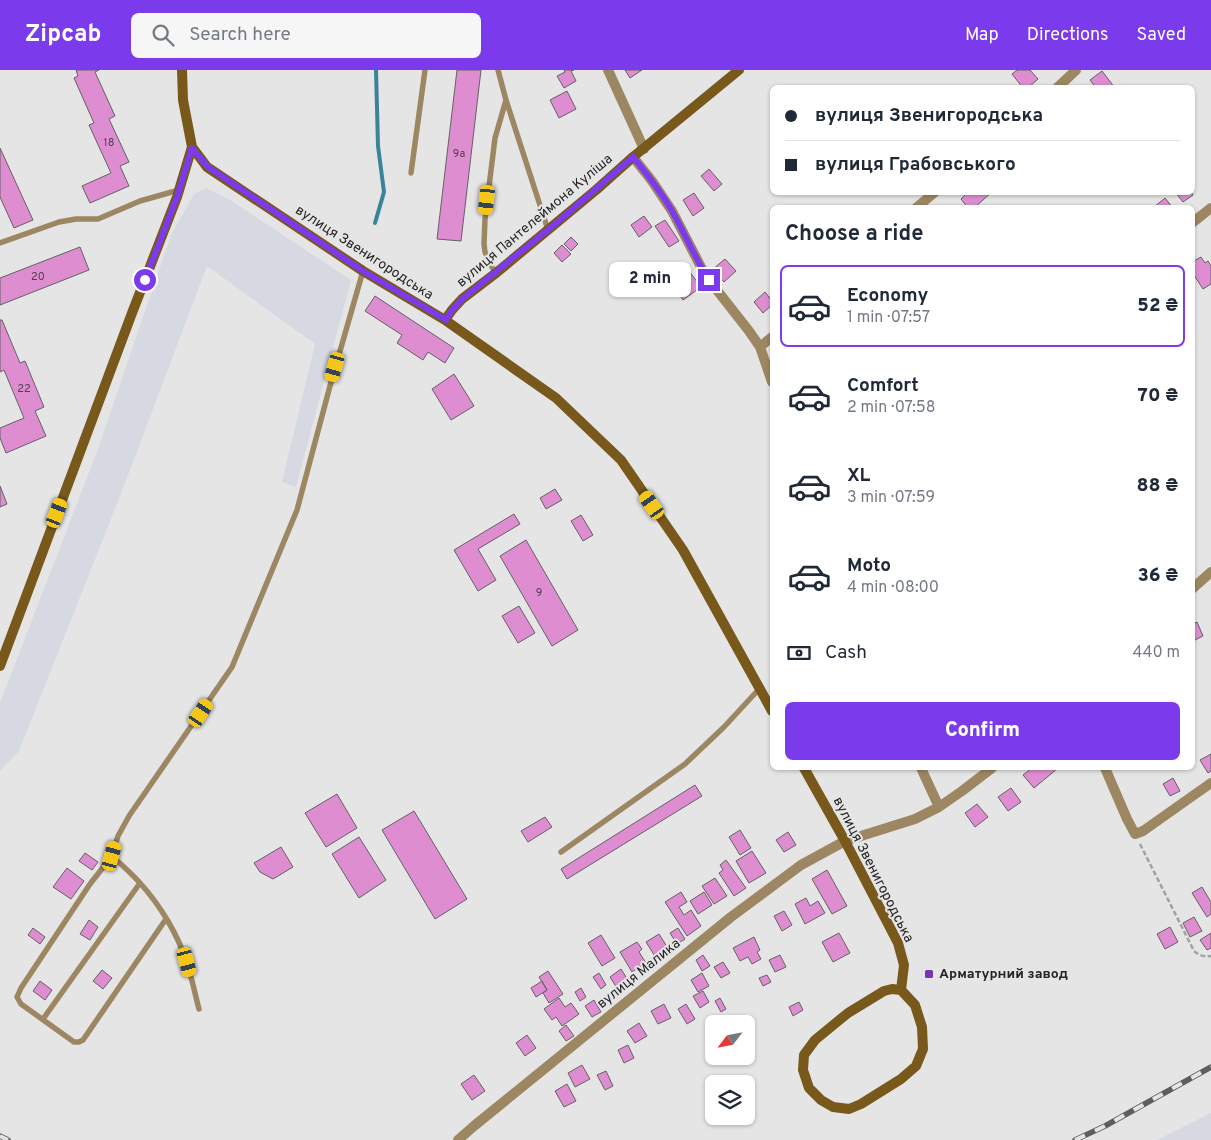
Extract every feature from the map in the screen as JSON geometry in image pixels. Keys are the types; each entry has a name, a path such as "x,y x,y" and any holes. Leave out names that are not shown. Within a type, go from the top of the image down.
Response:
{"street":[{"name":"вулиця Звенигородська","path":"0,666 179,190 192,148 183,100 182,70"},
{"path":"608,70 644,149"},
{"name":"вулиця Пантелеймона Куліша","path":"446,320 462,299 496,273 739,70"},
{"path":"1060,85 1076,70"},
{"name":"вулиця Звенигородська","path":"192,148 208,167 363,271 446,320 556,398 621,460 683,550 770,707"},
{"path":"633,157 672,211 709,280 760,347 770,376"},
{"path":"920,205 931,195"},
{"path":"1195,221 1211,208"},
{"path":"760,347 770,339"},
{"path":"1195,586 1211,572"},
{"name":"вулиця Звенигородська","path":"805,770 898,943 904,965 901,990"},
{"path":"922,770 939,806"},
{"name":"вулиця Малика","path":"458,1140 731,917 801,865 844,841 915,819 962,791 989,770"},
{"path":"1106,770 1135,834 1143,831 1211,783"},
{"path":"892,989 901,990 916,1005 922,1027 923,1049 916,1066 901,1079 861,1104 849,1109 833,1107 821,1100 809,1088 803,1070 804,1056 815,1040 848,1013 884,991 892,989"}],"lane":[{"path":"410,173 425,70"},
{"path":"498,70 548,230"},
{"path":"496,273 484,244 485,219 495,138 506,100"},
{"path":"0,244 59,222 98,218 140,201 179,190"},
{"path":"166,919 83,1040 74,1042 21,1004 17,997 69,915 112,856 118,836 129,816 232,667 297,510 363,271"},
{"path":"561,852 685,764 724,727 760,688"},
{"path":"112,856 140,883 166,919 187,962 200,1009"},
{"path":"42,1019 140,883"}],"path":[{"path":"1135,834 1194,951 1206,957 1211,956"}],"shaded area":[{"path":"206,188 230,200 351,280 296,487 282,482 315,344 207,266 122,491 19,751 0,771 0,703 98,449 171,235 194,194"},
{"path":"1211,1113 1211,1140 1157,1140"}],"building":[{"path":"76,70 99,70 95,72 115,116 109,119 129,162 120,166 129,186 90,203 82,186 111,173 89,125 94,123 74,78 78,76"},
{"path":"457,70 481,70 461,241 437,239"},
{"path":"564,70 574,70 571,71 576,81 564,88 557,76 565,72"},
{"path":"625,70 642,70 630,78"},
{"path":"1017,70 1030,70 1038,79 1031,85 1021,85 1012,74"},
{"path":"1102,71 1113,85 1094,85 1090,80"},
{"path":"567,91 576,109 559,118 550,100"},
{"path":"0,148 33,220 14,228 0,197"},
{"path":"709,169 722,184 714,191 701,176"},
{"path":"694,193 704,208 693,216 683,200"},
{"path":"965,195 989,195 977,205 966,205 961,199"},
{"path":"1177,195 1193,195 1183,202"},
{"path":"1165,198 1171,205 1156,205"},
{"path":"644,216 652,227 639,237 631,225"},
{"path":"665,220 679,241 669,247 655,226"},
{"path":"571,237 578,244 571,251 564,244"},
{"path":"562,245 571,254 562,262 554,253"},
{"path":"80,247 89,270 0,305 0,278"},
{"path":"1201,257 1205,263 1208,261 1211,266 1211,284 1203,289 1195,277 1195,260"},
{"path":"725,259 736,271 724,282 713,269"},
{"path":"689,271 701,287 683,300 672,284"},
{"path":"765,292 770,298 770,307 763,313 754,302"},
{"path":"375,296 454,348 445,363 428,352 423,360 397,343 402,335 365,311"},
{"path":"0,320 2,320 20,363 25,361 44,407 35,411 46,436 6,453 0,438 0,428 24,418 4,370 0,372"},
{"path":"454,374 474,406 451,420 432,389"},
{"path":"0,486 7,504 0,507"},
{"path":"555,489 562,500 546,509 540,498"},
{"path":"514,514 520,524 478,549 496,580 478,591 454,550"},
{"path":"581,515 593,535 583,541 571,521"},
{"path":"526,540 578,630 552,646 500,556"},
{"path":"519,606 535,633 518,643 502,616"},
{"path":"1197,622 1203,636 1195,640 1195,623"},
{"path":"1211,754 1211,771 1208,773 1200,760"},
{"path":"1029,770 1056,770 1034,788 1023,775"},
{"path":"1173,778 1180,791 1170,796 1163,784"},
{"path":"695,785 702,796 567,879 561,869"},
{"path":"1011,788 1021,802 1008,811 998,797"},
{"path":"337,794 357,828 326,847 305,813"},
{"path":"977,804 988,817 975,827 965,813"},
{"path":"414,811 467,899 435,919 382,830"},
{"path":"545,817 552,827 528,842 521,831"},
{"path":"740,830 751,848 740,855 729,837"},
{"path":"788,832 796,845 784,852 776,840"},
{"path":"359,837 386,880 359,898 332,854"},
{"path":"281,847 293,867 273,879 260,872 254,863"},
{"path":"752,851 766,873 749,883 736,861"},
{"path":"85,853 98,862 92,870 79,861"},
{"path":"726,860 746,888 734,896 719,873 723,870 720,865"},
{"path":"67,868 84,881 71,899 53,887"},
{"path":"827,870 847,906 832,914 812,879"},
{"path":"715,878 727,896 714,904 702,886"},
{"path":"1202,887 1211,902 1211,914 1207,917 1192,893"},
{"path":"681,892 687,902 679,907 684,915 691,910 701,926 687,936 665,902"},
{"path":"704,892 712,905 698,914 690,901"},
{"path":"806,898 810,906 818,901 825,913 805,924 795,904"},
{"path":"784,911 792,925 782,931 774,916"},
{"path":"1194,917 1202,931 1190,937 1183,923"},
{"path":"89,920 98,927 90,940 80,934"},
{"path":"1170,927 1178,942 1165,949 1157,934"},
{"path":"33,928 45,937 40,944 28,935"},
{"path":"678,928 685,939 677,944 670,933"},
{"path":"839,933 850,953 833,962 822,942"},
{"path":"1211,933 1211,948 1207,950 1200,940"},
{"path":"659,934 671,953 658,961 646,942"},
{"path":"601,935 615,958 602,966 588,943"},
{"path":"754,937 760,950 757,952 761,959 752,964 748,957 740,961 733,948"},
{"path":"637,942 642,949 639,952 646,963 632,972 620,952"},
{"path":"703,955 710,966 702,971 696,960"},
{"path":"780,955 786,967 775,972 769,960"},
{"path":"723,962 730,973 721,978 714,967"},
{"path":"621,969 631,985 620,993 610,977"},
{"path":"102,970 112,978 103,989 93,981"},
{"path":"548,971 563,994 549,1003 543,993 547,990 539,977"},
{"path":"599,973 606,985 601,989 593,977"},
{"path":"702,973 709,986 698,992 691,980"},
{"path":"767,975 771,982 763,986 759,978"},
{"path":"40,981 52,990 45,1000 33,991"},
{"path":"542,981 547,990 536,997 531,988"},
{"path":"581,988 586,997 580,1001 575,992"},
{"path":"703,991 709,1002 700,1008 693,996"},
{"path":"559,998 565,1007 571,1003 579,1014 562,1026 556,1017 552,1020 544,1009"},
{"path":"720,998 726,1009 721,1012 715,1001"},
{"path":"594,1000 601,1012 592,1017 585,1006"},
{"path":"799,1002 803,1010 793,1016 789,1007"},
{"path":"664,1004 671,1018 658,1024 651,1011"},
{"path":"686,1004 695,1019 687,1024 678,1009"},
{"path":"639,1023 647,1036 635,1043 627,1031"},
{"path":"566,1025 574,1036 566,1041 559,1031"},
{"path":"527,1035 536,1048 525,1056 516,1043"},
{"path":"628,1045 634,1058 624,1063 618,1050"},
{"path":"582,1065 590,1079 575,1087 568,1073"},
{"path":"606,1071 613,1086 605,1090 597,1075"},
{"path":"474,1075 485,1091 472,1100 461,1084"},
{"path":"567,1084 576,1101 564,1107 555,1091"}],"waterway":[{"path":"375,223 384,192 378,146 376,70"}],"railway":[{"path":"1075,1140 1105,1126 1211,1067"},
{"path":"0,1136 8,1140"}],"place":[{"name":"Арматурний завод","path":"929,974"}],"route":[{"path":"145,280 177,197 192,148 208,167 363,271 446,320 462,299 560,220 633,157 672,211 709,280"}]}
